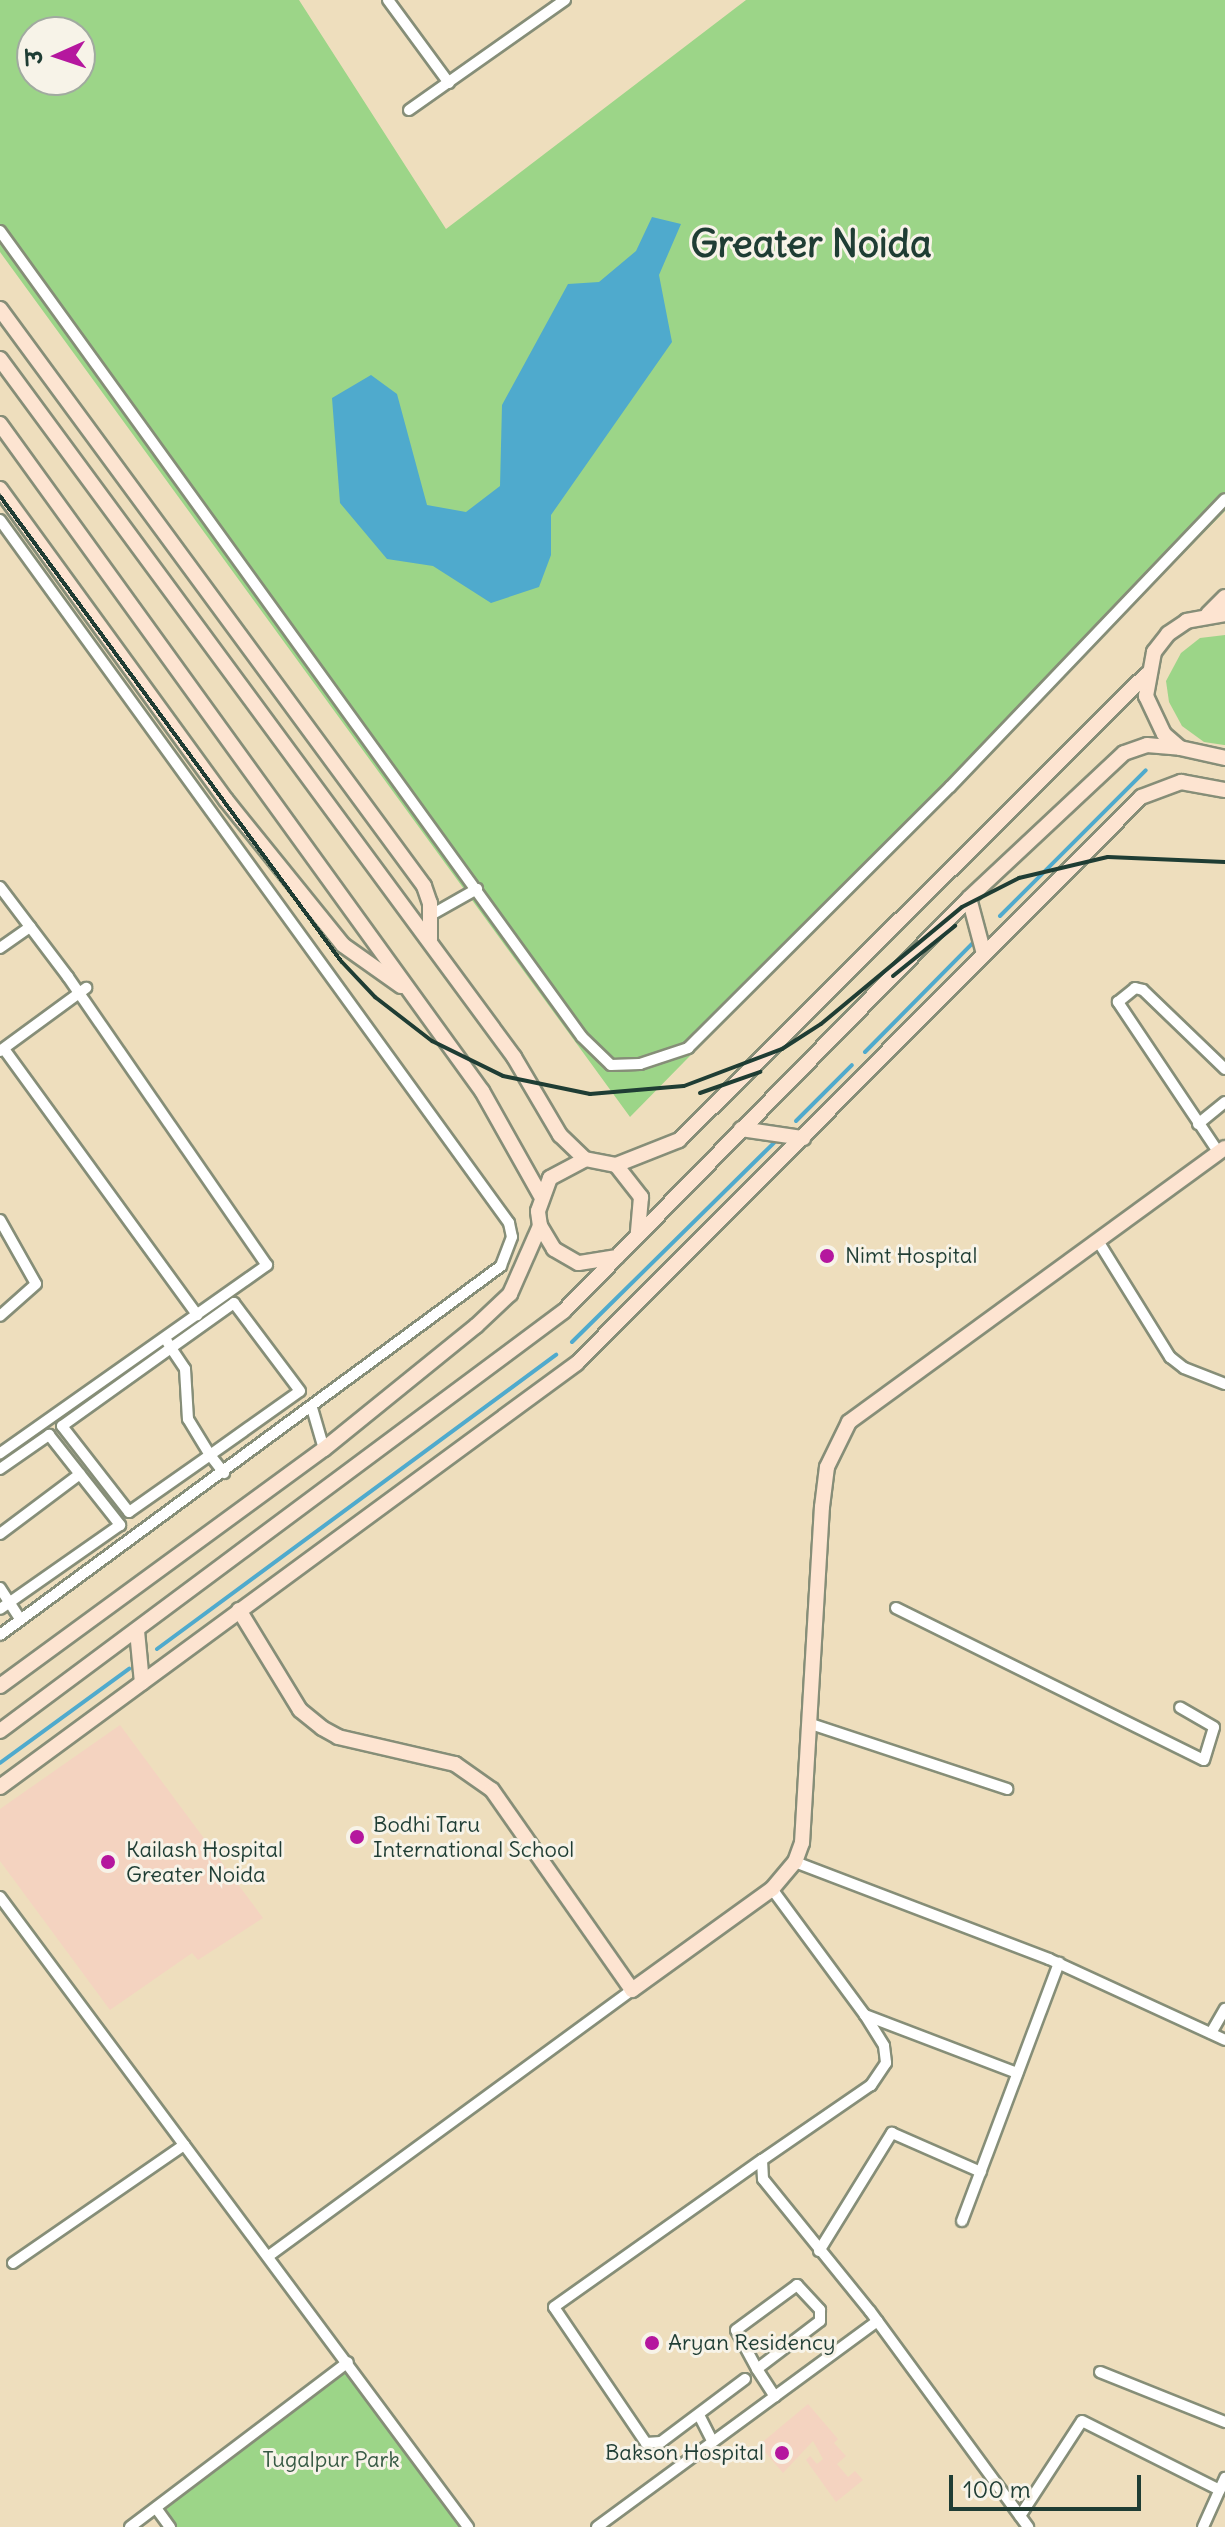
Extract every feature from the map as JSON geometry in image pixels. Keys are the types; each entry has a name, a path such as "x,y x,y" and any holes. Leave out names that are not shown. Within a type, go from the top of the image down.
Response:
{"street":[{"path":"388,0 449,83"},
{"path":"409,110 565,0"},
{"path":"0,231 604,1061 626,1066 688,1048 961,776 1225,499"},
{"path":"0,309 424,886 431,915 430,940"},
{"path":"0,359 430,940 514,1057 560,1135 585,1159 616,1165 655,1154 679,1140 1147,674 1168,634 1208,614 1225,597"},
{"path":"0,424 482,1091 541,1196"},
{"path":"0,489 226,800 343,945 405,988"},
{"path":"0,520 509,1223 510,1249 501,1266 224,1473 0,1635"},
{"path":"1208,614 1225,614"},
{"path":"1147,674 1153,716 1180,748"},
{"path":"0,1731 564,1311 969,898 1124,753 1147,745 1180,748 1225,758"},
{"path":"0,1787 577,1363 1141,797 1181,782 1225,790"},
{"path":"0,887 83,990 267,1265 0,1453"},
{"path":"431,915 477,889"},
{"path":"969,898 984,954"},
{"path":"0,948 30,927"},
{"path":"270,2255 772,1889 795,1862 804,1830 823,1494 837,1439 849,1422 1222,1151 1198,1124 1118,1002 1135,988 1143,990 1225,1069"},
{"path":"83,990 2,1050 197,1315"},
{"path":"1198,1124 1225,1102"},
{"path":"741,1129 803,1138"},
{"path":"0,1686 324,1449 510,1294 540,1226 541,1196 550,1178 585,1159"},
{"path":"616,1165 641,1197 637,1237"},
{"path":"0,1220 36,1284 0,1316"},
{"path":"540,1226 554,1249 578,1263 618,1257"},
{"path":"1098,1241 1170,1357 1184,1368 1225,1384"},
{"path":"234,1303 300,1391 210,1455 129,1512 62,1426 234,1303"},
{"path":"165,1338 190,1382 188,1419 224,1473"},
{"path":"312,1408 324,1449"},
{"path":"0,1469 49,1435 120,1525 0,1609"},
{"path":"0,1534 80,1474"},
{"path":"0,1588 21,1620"},
{"path":"896,1608 1204,1760 1214,1727 1180,1707"},
{"path":"239,1610 300,1710 322,1728 338,1737 455,1764 492,1790 632,1990"},
{"path":"137,1631 142,1683"},
{"path":"808,1723 1007,1789"},
{"path":"795,1862 1059,1963 1225,2040"},
{"path":"745,2379 661,2442 646,2443 554,2307 882,2074 884,2046 865,2015 772,1889"},
{"path":"0,1897 184,2145 270,2255 468,2527"},
{"path":"962,2221 1059,1963"},
{"path":"1211,2033 1225,2009"},
{"path":"865,2015 1017,2073"},
{"path":"819,2251 892,2133 981,2172"},
{"path":"13,2263 184,2145"},
{"path":"762,2160 763,2179 773,2196 877,2321 1028,2527"},
{"path":"757,2369 820,2321 820,2310 803,2287 797,2285 736,2330 757,2369 775,2397"},
{"path":"597,2527 877,2321"},
{"path":"130,2527 348,2362"},
{"path":"1100,2372 1225,2422"},
{"path":"699,2415 713,2442"},
{"path":"1020,2516 1082,2421 1220,2490"},
{"path":"1203,2527 1225,2478"},
{"path":"156,2508 170,2527"}],"shaded area":[{"path":"120,1725 263,1918 198,1960 192,1953 110,2010 0,1861 0,1809"},
{"name":"Bakson Hospital","path":"808,2404 838,2439 834,2443 846,2456 837,2464 848,2477 855,2471 863,2480 836,2502 806,2460 810,2456 817,2464 823,2459 813,2441 783,2473 759,2445"}],"green space":[{"path":"0,0 299,0 446,229 746,0 1225,0 1225,511 630,1117 0,252"},
{"path":"1225,635 1224,745 1204,742 1182,726 1169,702 1166,681 1181,653 1200,638"},
{"name":"Tugalpur Park","path":"348,2362 468,2527 170,2527 156,2508"}],"water":[{"path":"652,217 681,224 659,275 672,342 551,515 551,555 539,587 491,603 433,566 387,559 340,503 332,398 371,375 397,394 427,505 466,512 500,486 502,405 568,284 599,282 636,251"}],"waterway":[{"path":"1000,916 1146,770"},
{"path":"865,1052 976,940"},
{"path":"796,1121 852,1065"},
{"path":"572,1342 774,1143"},
{"path":"157,1649 556,1355"},
{"path":"0,1763 129,1669"}],"railway":[{"path":"0,496 341,961 375,997 432,1041 503,1076 590,1094 684,1086 782,1049 821,1024 962,907 1019,878 1108,857 1225,862"},
{"path":"893,976 955,926"},
{"path":"700,1093 760,1072"}],"place":[{"name":"Nimt Hospital","path":"827,1256"},
{"name":"Bodhi Taru International School","path":"357,1837"},
{"name":"Kailash Hospital Greater Noida","path":"108,1862"},
{"name":"Aryan Residency","path":"652,2343"},
{"name":"Bakson Hospital","path":"782,2453"}],"district":[{"name":"Greater Noida","path":"811,244"}]}
